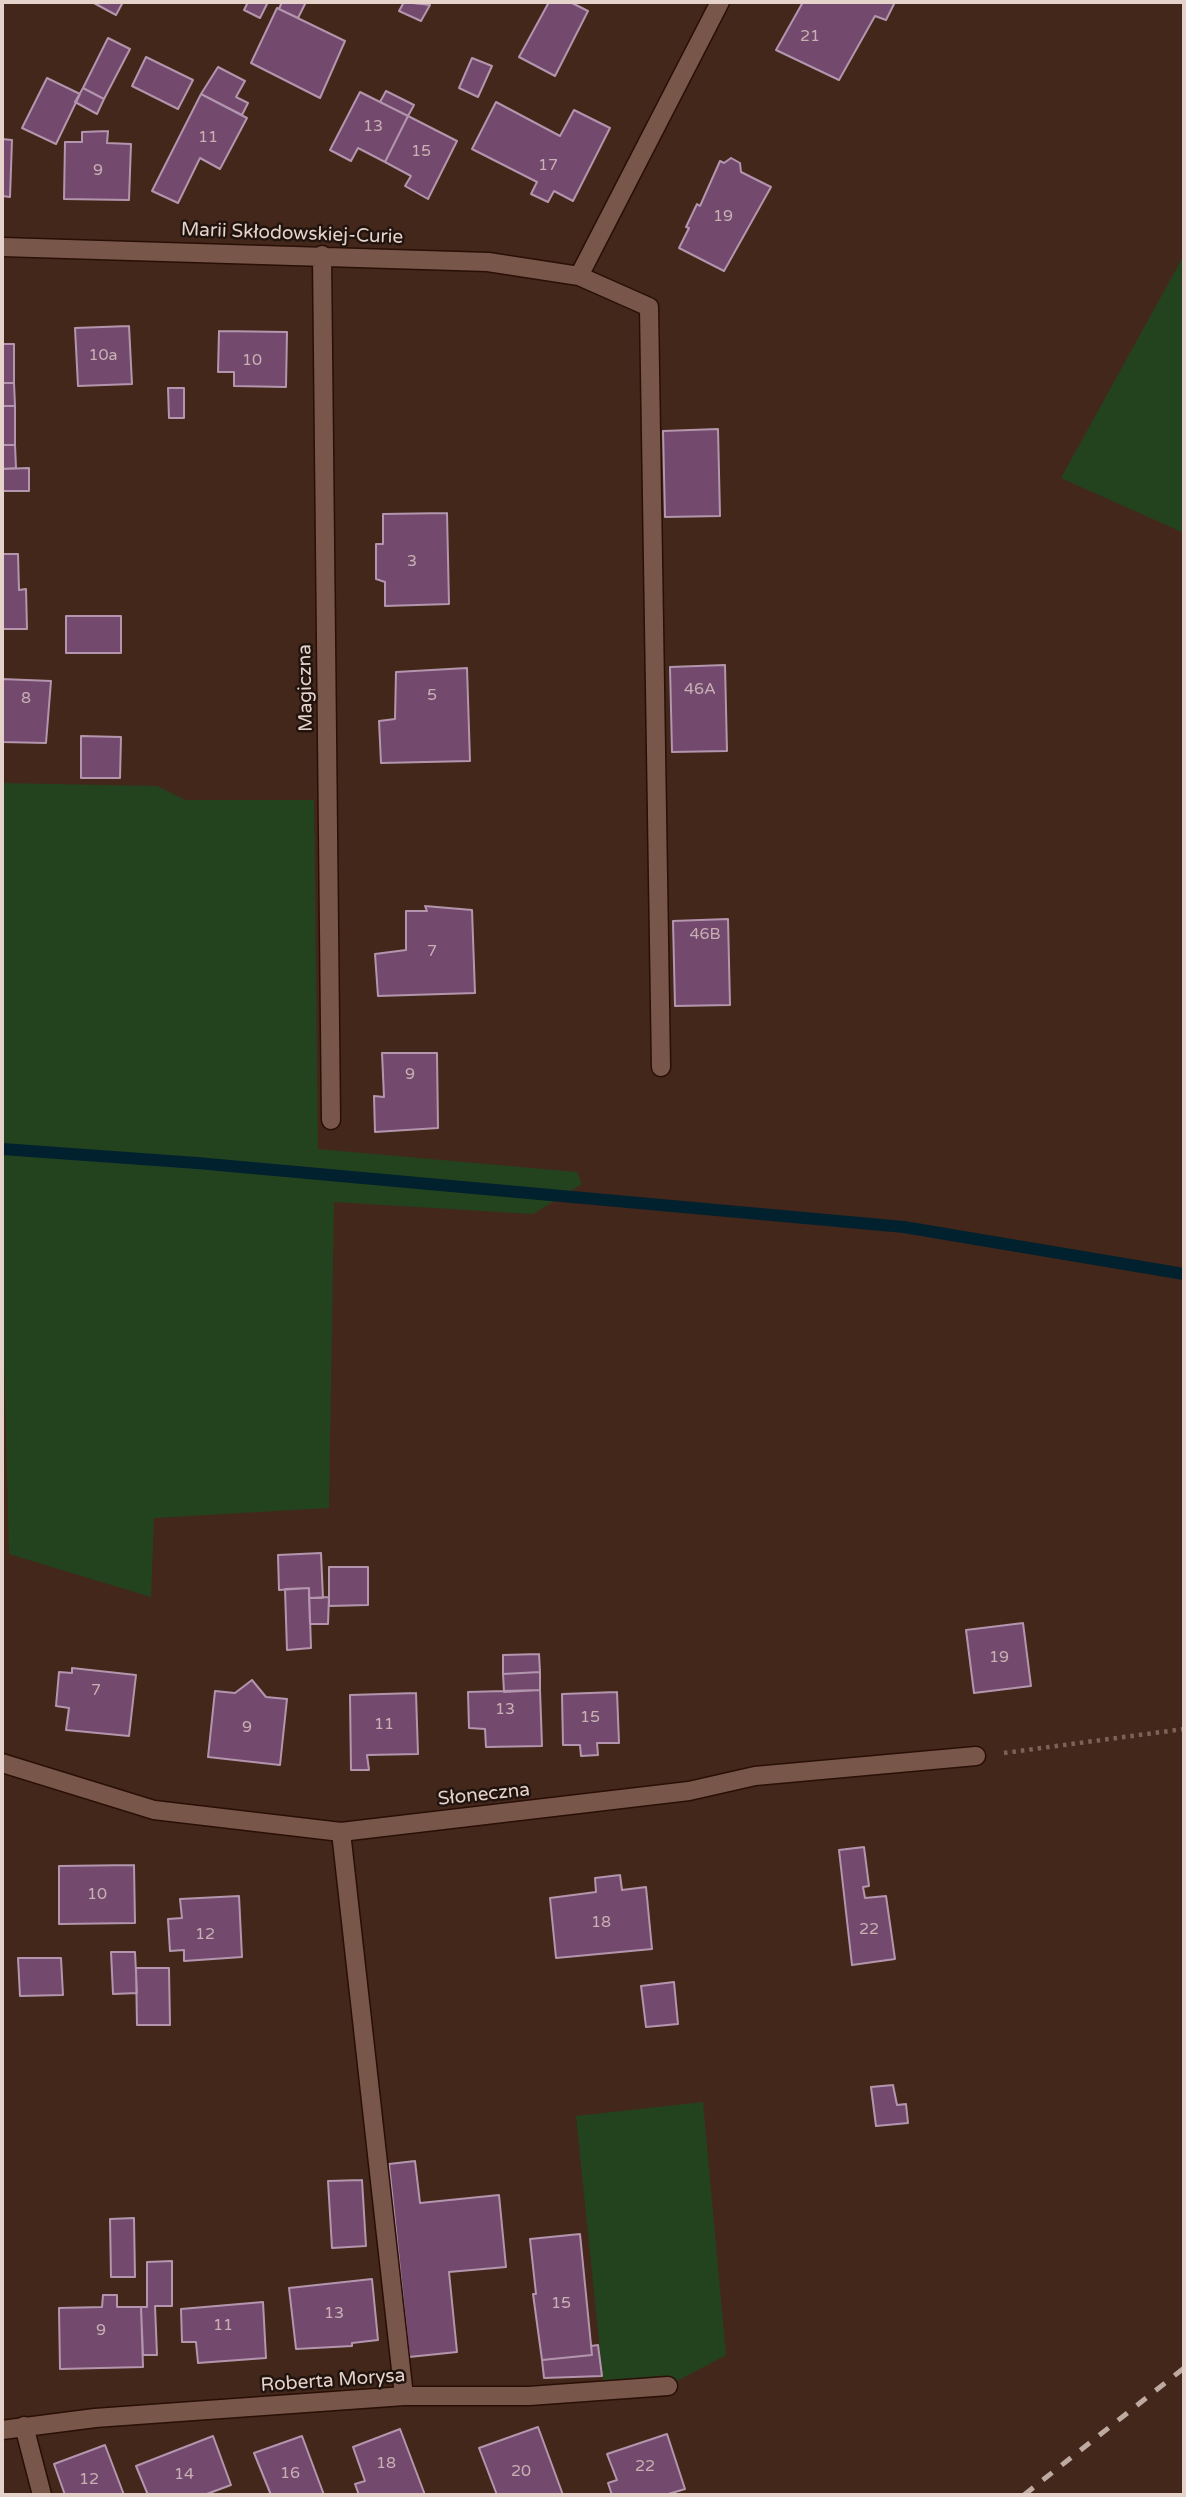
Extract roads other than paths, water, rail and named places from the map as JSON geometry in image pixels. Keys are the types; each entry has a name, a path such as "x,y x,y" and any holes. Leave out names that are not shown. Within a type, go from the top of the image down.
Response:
{"street":[{"path":"579,276 720,2"},
{"name":"Marii Skłodowskiej-Curie","path":"2,247 488,262 579,276 649,307 661,1067"},
{"name":"Magiczna","path":"322,255 331,1120"},
{"name":"Słoneczna","path":"2,1763 154,1810 341,1832 689,1791 755,1776 976,1756"},
{"path":"341,1832 404,2396"},
{"name":"Roberta Morysa","path":"2,2430 24,2426 404,2396 529,2396 668,2386"},
{"path":"24,2426 41,2495"}],"waterway":[{"path":"2,1149 197,1163 904,1227 1184,1274"}],"railway":[{"path":"1024,2495 1184,2368"}]}
